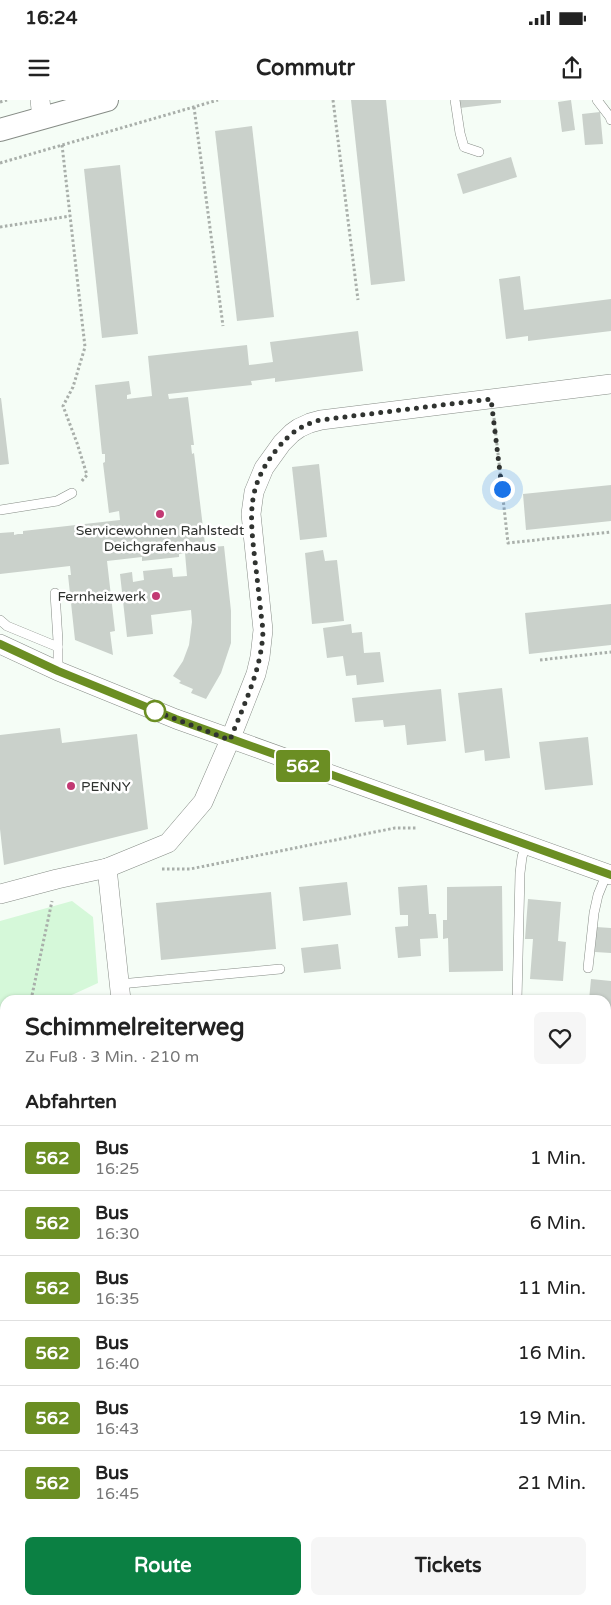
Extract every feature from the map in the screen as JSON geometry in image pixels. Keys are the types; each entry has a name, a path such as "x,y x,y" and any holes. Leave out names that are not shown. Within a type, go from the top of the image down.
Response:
{"street":[{"path":"0,130 41,109 107,100"},
{"path":"0,894 57,878 107,868 168,843 203,802 256,674 263,641 250,514 252,503 258,480 272,456 292,433 310,423 611,384"},
{"path":"0,644 58,671 230,740 609,874"},
{"path":"107,868 120,992"}],"lane":[{"path":"456,100 460,133 464,147 479,152"},
{"path":"597,100 611,120"},
{"path":"0,510 57,500 72,493"},
{"path":"55,593 58,671"},
{"path":"0,620 7,626 58,647"},
{"path":"517,995 520,873 526,844"},
{"path":"588,968 594,913 598,895 609,874"},
{"path":"120,992 280,968"}],"path":[{"path":"0,102 7,100"},
{"path":"0,162 218,100"},
{"path":"333,100 358,300"},
{"path":"194,107 223,326"},
{"path":"62,145 85,347 73,387 62,406 78,443 87,475 72,493"},
{"path":"0,227 70,216"},
{"path":"491,399 508,543 611,532"},
{"path":"540,660 611,652"},
{"path":"153,868 190,869 395,828 424,828"},
{"path":"32,995 57,878"}],"green space":[{"path":"72,901 93,917 98,983 72,995 0,995 0,921"}],"building":[{"path":"351,100 386,100 405,281 371,285"},
{"path":"459,100 501,100 501,103 460,108"},
{"path":"571,100 575,130 562,132 558,102"},
{"path":"600,112 603,144 585,145 582,114"},
{"path":"252,126 274,317 237,321 215,131"},
{"path":"511,157 517,177 463,194 457,174"},
{"path":"120,165 138,334 102,338 84,169"},
{"path":"520,276 524,310 611,299 611,331 528,341 528,336 506,339 499,279"},
{"name":"Servicewohnen Rahlstedt Deichgrafenhaus","path":"358,331 363,371 275,382 275,378 251,381 252,385 168,394 169,399 188,397 194,445 191,445 192,454 194,453 205,544 200,545 201,548 224,546 231,611 231,643 221,673 206,699 191,693 193,689 179,683 181,681 173,676 183,661 189,645 192,622 191,610 151,615 153,634 127,637 120,574 132,572 133,582 144,580 143,571 172,568 173,577 187,576 185,553 179,554 179,557 142,561 142,557 107,561 115,631 110,632 113,655 75,640 68,575 71,575 70,566 0,574 0,533 14,532 14,535 23,534 23,531 120,520 119,511 109,513 103,463 105,462 105,454 102,454 95,385 129,381 131,394 127,395 127,399 152,396 148,356 247,345 249,365 273,362 270,342"},
{"path":"0,398 9,464 0,465"},
{"path":"319,464 327,537 300,540 292,467"},
{"path":"611,485 611,521 526,530 523,494"},
{"path":"323,550 325,561 337,560 344,621 312,624 305,553"},
{"path":"611,604 611,645 529,654 525,613"},
{"path":"351,624 352,633 362,632 364,653 380,652 384,682 357,685 356,675 346,676 343,656 327,658 323,628"},
{"path":"502,688 510,758 485,761 484,750 465,753 458,693"},
{"path":"441,689 446,741 407,745 405,725 384,727 383,720 355,722 352,698"},
{"name":"PENNY","path":"60,728 62,743 137,734 148,829 4,865 0,829 0,735"},
{"path":"588,737 593,785 545,790 539,742"},
{"path":"347,882 351,915 303,921 299,887"},
{"path":"427,885 429,914 436,914 438,938 420,939 421,956 398,958 395,927 408,926 408,915 400,915 398,887"},
{"path":"502,886 503,971 449,972 448,938 443,939 443,920 447,920 447,887"},
{"path":"271,892 276,949 161,960 156,903"},
{"path":"528,899 561,902 558,941 566,942 563,981 530,979 533,939 525,939"},
{"path":"596,927 611,928 611,953 595,952"},
{"path":"338,944 341,969 304,973 301,948"},
{"path":"591,979 611,981 611,995 589,995"}],"bus line":[{"name":"562","path":"0,644 58,671 176,719 611,875"}],"place":[{"name":"Servicewohnen Rahlstedt Deichgrafenhaus","path":"160,514"},
{"name":"Fernheizwerk","path":"156,596"},
{"name":"PENNY","path":"71,786"}],"route":[{"path":"155,711 152,710 230,740 256,674 263,641 250,514 254,492 264,468 272,456 282,443 299,428 320,420 491,399 502,489"}]}
